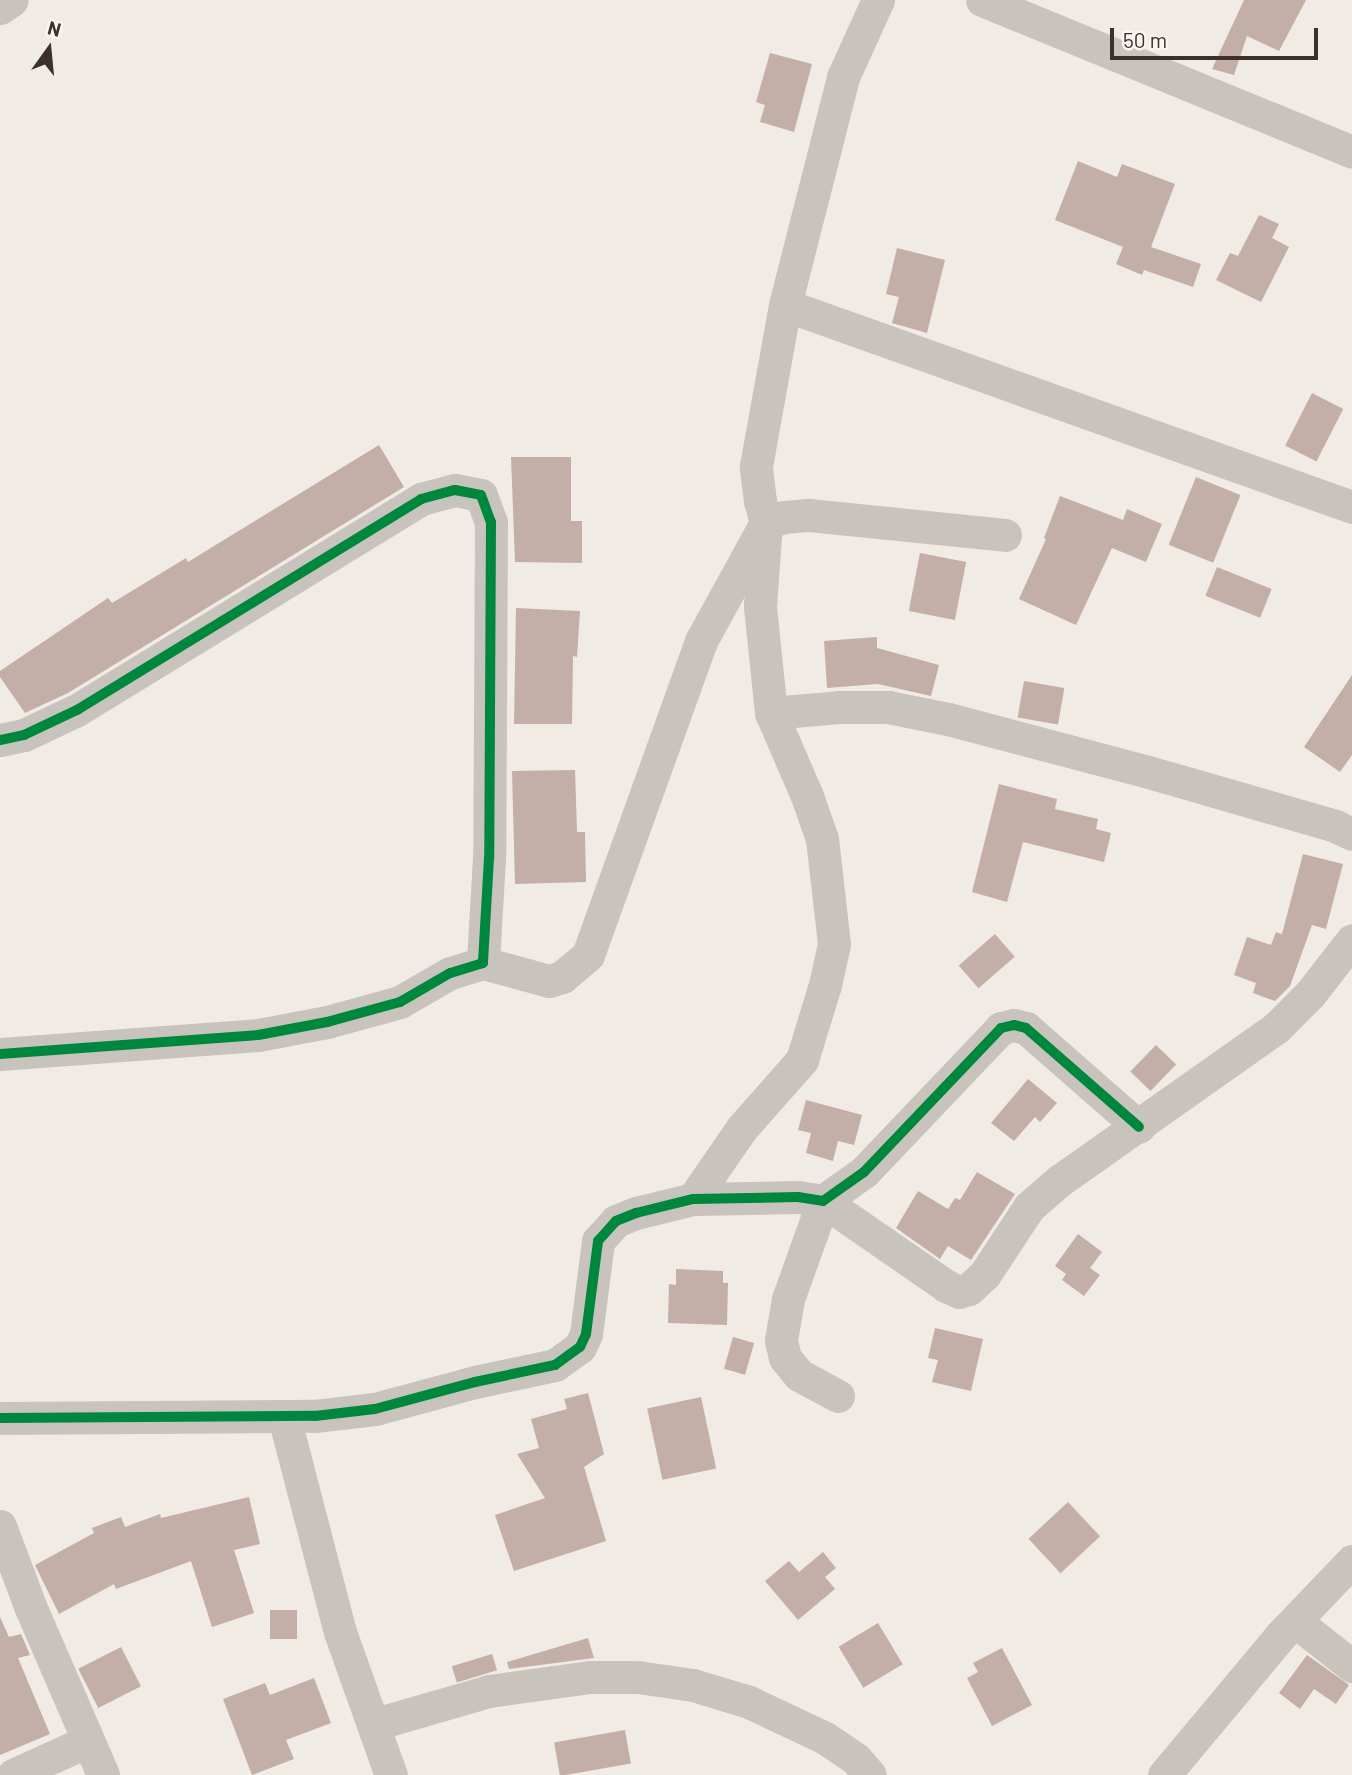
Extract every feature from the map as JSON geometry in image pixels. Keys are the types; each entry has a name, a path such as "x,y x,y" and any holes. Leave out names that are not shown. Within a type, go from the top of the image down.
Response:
{"street":[{"path":"0,8 12,0"},
{"path":"693,1199 742,1128 802,1060 825,985 834,944 822,839 771,713 760,615 766,523 760,501 756,466 785,305 843,77 878,0"},
{"path":"982,0 1352,152"},
{"path":"785,305 1352,507"},
{"path":"0,740 24,735 77,710 421,499 455,490 481,495 491,522 489,858 483,964"},
{"path":"0,1054 258,1035 327,1022 400,1002 450,973 483,964 549,981 562,977 588,956 701,641 766,523 784,517 809,514 1005,535"},
{"path":"771,713 838,706 888,707 948,719 1158,775 1335,826 1352,834"},
{"path":"0,1418 284,1417 375,1409 475,1382 555,1365 580,1347 586,1334 598,1241 606,1231 616,1222 636,1213 693,1199 773,1197 823,1201 959,1292 969,1289 985,1274 1029,1207 1059,1181 1139,1127 1276,1027 1310,994 1352,940"},
{"path":"838,1396 799,1375 785,1358 781,1340 788,1299 823,1201 864,1172 1001,1028 1014,1025 1026,1028 1139,1127"},
{"path":"284,1417 340,1632 391,1775"},
{"path":"0,1527 30,1606 103,1775"},
{"path":"1164,1775 1295,1621 1352,1561"},
{"path":"1295,1621 1352,1666"},
{"path":"375,1724 489,1691 590,1677 637,1677 693,1685 749,1702 825,1738 856,1759 870,1775"},
{"path":"13,1775 88,1741"}],"building":[{"path":"1244,0 1306,0 1279,51 1247,36 1234,75 1212,69"},
{"path":"770,53 812,64 794,132 760,122 765,105 756,102"},
{"path":"1078,161 1117,177 1122,164 1175,184 1151,247 1201,264 1193,287 1144,270 1142,275 1116,264 1123,247 1055,220"},
{"path":"1259,215 1279,224 1272,238 1289,247 1261,302 1216,280 1230,253 1238,256"},
{"path":"897,248 945,260 927,333 892,323 899,297 886,294"},
{"path":"1312,393 1343,409 1316,461 1285,446"},
{"path":"379,445 404,487 68,693 25,713 0,677 0,671 108,598 112,603 186,558 188,562"},
{"path":"511,457 571,457 571,521 582,521 582,563 515,562"},
{"path":"1196,477 1241,495 1213,563 1169,545"},
{"path":"1060,496 1123,520 1127,509 1162,524 1146,562 1112,548 1076,625 1019,599 1046,539 1044,538"},
{"path":"920,553 966,562 955,620 909,611"},
{"path":"1217,567 1272,589 1260,618 1205,596"},
{"path":"516,608 580,611 577,657 573,656 572,724 514,724"},
{"path":"877,637 877,648 939,665 931,696 878,684 827,688 824,641"},
{"path":"1352,675 1352,755 1340,772 1304,747"},
{"path":"1024,681 1064,688 1058,725 1018,717"},
{"path":"575,770 577,832 585,832 586,882 515,884 512,771"},
{"path":"999,784 1057,799 1055,809 1098,819 1096,829 1111,833 1104,862 1023,842 1007,902 972,892"},
{"path":"1303,854 1343,864 1326,929 1312,925 1290,986 1275,1001 1253,993 1256,983 1234,975 1247,937 1271,945 1276,932 1282,934"},
{"path":"995,934 1015,957 978,988 959,965"},
{"path":"1156,1045 1176,1064 1150,1091 1130,1072"},
{"path":"1028,1079 1057,1103 1040,1122 1035,1117 1014,1141 991,1123"},
{"path":"806,1100 862,1115 854,1145 838,1141 833,1161 806,1153 811,1133 798,1130"},
{"path":"977,1172 1015,1194 971,1260 948,1246 940,1259 896,1228 918,1191 948,1209 955,1198 960,1200"},
{"path":"1078,1234 1102,1252 1090,1268 1100,1275 1084,1296 1062,1280 1066,1274 1055,1266"},
{"path":"676,1269 723,1271 723,1283 728,1283 727,1325 668,1323 669,1284 676,1285"},
{"path":"935,1328 983,1339 971,1391 932,1382 938,1360 928,1358"},
{"path":"733,1337 754,1343 745,1375 724,1369"},
{"path":"588,1393 604,1454 584,1467 606,1541 514,1571 495,1515 545,1498 517,1454 539,1448 531,1419 567,1409 564,1399"},
{"path":"701,1397 716,1468 662,1480 647,1408"},
{"path":"249,1497 260,1544 234,1550 254,1613 212,1627 191,1561 116,1589 114,1584 59,1614 35,1565 94,1533 92,1528 121,1517 125,1527 160,1514 161,1518"},
{"path":"1068,1502 1100,1536 1061,1573 1029,1539"},
{"path":"823,1552 836,1568 825,1577 835,1589 798,1620 765,1581 789,1561 799,1572"},
{"path":"270,1610 297,1610 297,1639 270,1639"},
{"path":"0,1617 9,1637 21,1634 30,1655 18,1658 50,1734 0,1755"},
{"path":"878,1623 903,1664 863,1688 839,1647"},
{"path":"588,1638 594,1658 509,1669 507,1662"},
{"path":"121,1647 141,1686 98,1708 78,1669"},
{"path":"1002,1648 1032,1705 992,1726 967,1678 978,1672 973,1663"},
{"path":"492,1654 497,1670 457,1683 452,1666"},
{"path":"1307,1655 1349,1685 1336,1704 1314,1689 1300,1709 1279,1693"},
{"path":"314,1678 331,1723 286,1740 294,1759 252,1775 223,1699 265,1683 270,1695"},
{"path":"625,1730 631,1763 560,1775 554,1743"}],"cycle path":[{"path":"0,740 24,735 77,710 421,499 455,490 481,495 491,522 489,858 483,963 450,973 400,1002 327,1022 258,1035 0,1054"},
{"path":"0,1418 315,1416 375,1409 475,1382 555,1365 580,1347 586,1334 598,1241 616,1221 636,1213 693,1199 798,1197 823,1201 864,1172 1001,1028 1014,1025 1026,1028 1139,1127"}]}
